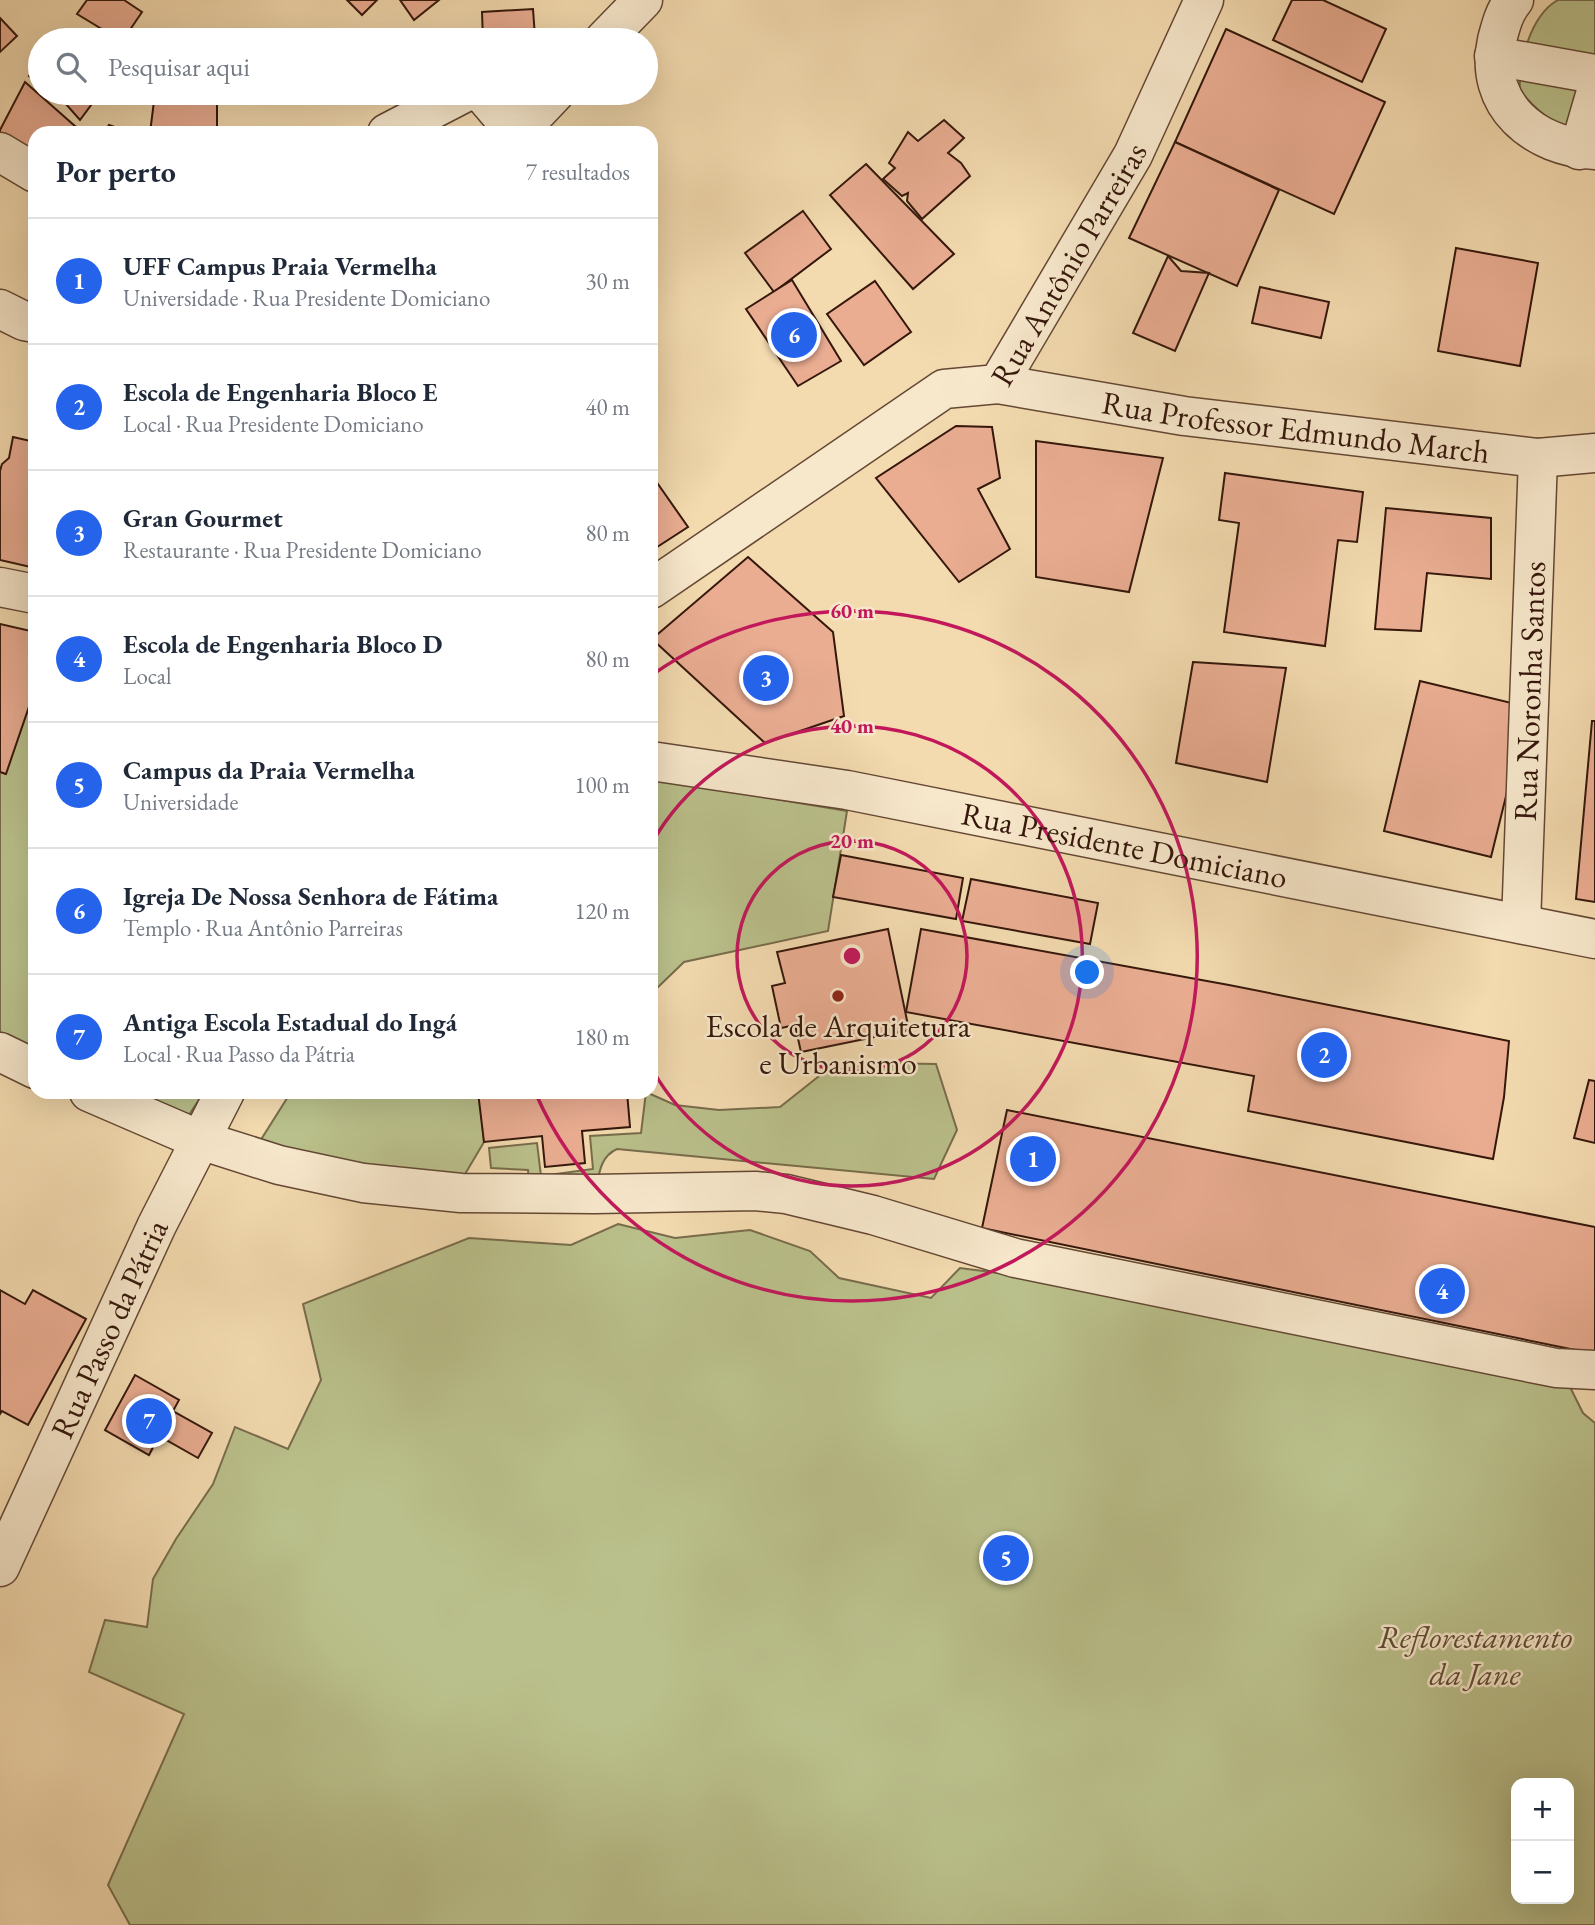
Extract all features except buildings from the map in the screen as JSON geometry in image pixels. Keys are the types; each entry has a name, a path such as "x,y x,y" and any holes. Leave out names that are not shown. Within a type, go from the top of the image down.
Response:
{"street":[{"path":"616,28 643,0"},
{"name":"Rua Antônio Parreiras","path":"658,584 944,388 998,384 1133,155 1204,0"},
{"path":"1514,0 1506,9 1494,56 1499,89 1517,119 1544,139 1587,150 1595,95"},
{"path":"1494,56 1595,74"},
{"path":"400,126 441,105"},
{"path":"492,105 511,126"},
{"path":"524,126 544,105"},
{"path":"0,152 28,169"},
{"path":"0,309 28,322"},
{"name":"Rua Professor Edmundo March","path":"998,384 1184,416 1538,458 1595,453"},
{"name":"Rua Noronha Santos","path":"1521,924 1538,458"},
{"path":"0,587 28,593"},
{"name":"Rua Presidente Domiciano","path":"658,762 847,790 1595,939"},
{"path":"0,1052 28,1066"},
{"path":"105,1099 200,1140 279,1165 363,1183 474,1193 755,1191 786,1194 873,1215 1015,1258 1556,1368 1595,1370"},
{"name":"Rua Passo da Pátria","path":"0,1567 157,1226 221,1099"}],"green space":[{"path":"1558,0 1595,0 1595,131 1571,127 1553,120 1537,109 1520,91 1521,67 1528,40 1540,16"},
{"path":"28,709 28,1045 0,1032 0,772 5,774"},
{"path":"658,779 847,811 828,931 684,962 658,987"},
{"path":"876,1063 936,1064 957,1130 934,1179 617,1149 603,1162 595,1194 530,1193 528,1170 491,1168 489,1148 537,1143 541,1176 593,1169 590,1136 641,1133 645,1099 658,1097 675,1105 719,1110 780,1107 823,1073"},
{"path":"146,1099 199,1099 187,1118"},
{"path":"287,1099 480,1099 484,1142 458,1186 245,1165"},
{"name":"Reflorestamento da Jane","path":"618,1224 675,1238 750,1230 810,1251 839,1278 931,1298 960,1268 1092,1285 1568,1383 1583,1413 1595,1423 1595,1925 130,1925 108,1885 184,1714 89,1672 105,1620 147,1627 153,1579 213,1484 235,1427 288,1449 321,1380 303,1304 469,1238 571,1245"}],"place":[{"name":"Igreja De Nossa Senhora de Fátima","path":"794,335"},
{"name":"Gran Gourmet","path":"766,678"},
{"name":"Escola de Arquitetura e Urbanismo","path":"838,996"},
{"name":"Escola de Engenharia Bloco E","path":"1324,1055"},
{"name":"UFF Campus Praia Vermelha","path":"1033,1159"},
{"name":"Escola de Engenharia Bloco D","path":"1442,1291"},
{"name":"Antiga Escola Estadual do Ingá","path":"149,1421"},
{"name":"Campus da Praia Vermelha","path":"1006,1558"}]}
